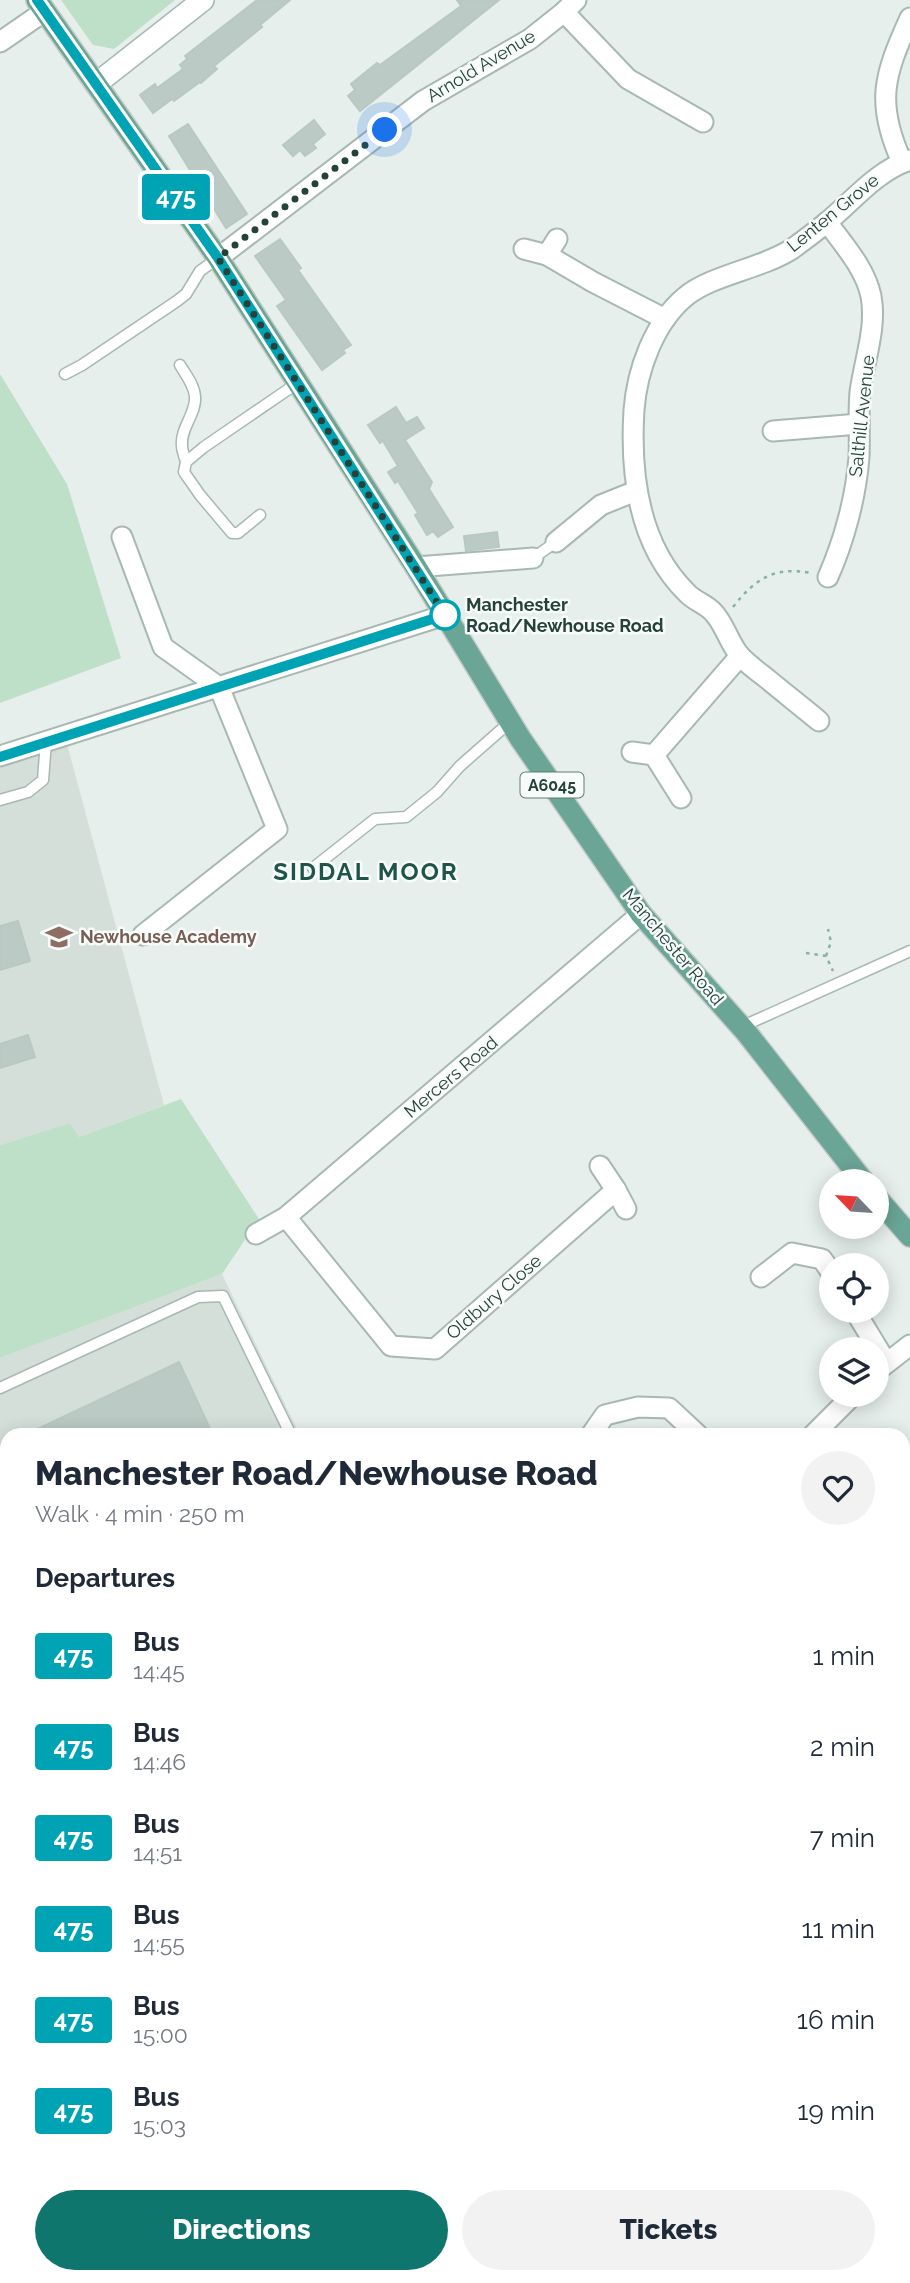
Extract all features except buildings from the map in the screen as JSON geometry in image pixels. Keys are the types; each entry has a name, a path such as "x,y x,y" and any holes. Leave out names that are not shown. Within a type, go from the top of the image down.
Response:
{"main road":[{"name":"Manchester Road","path":"41,6 218,258 416,568 510,722 641,914 744,1029 854,1169"},
{"path":"889,1212 910,1236"}],"street":[{"path":"96,84 203,0"},
{"path":"0,42 41,6"},
{"path":"570,6 628,79 703,122"},
{"name":"Arnold Avenue","path":"218,258 423,101 530,38 570,6"},
{"path":"906,161 887,122 885,104 890,68 910,18"},
{"name":"Lenten Grove","path":"819,721 740,656 713,612 687,594 658,556 636,491 633,432 635,399 642,367 665,319 687,295 700,287 765,263 790,250 827,222 865,187 906,161"},
{"name":"Salthill Avenue","path":"827,222 853,258 871,296 870,339 860,392 859,459 852,500 837,556 828,577"},
{"path":"524,249 552,247 593,282 665,319"},
{"path":"773,431 859,424"},
{"path":"556,542 574,516 636,491"},
{"path":"122,537 163,647 219,687 277,829 143,935"},
{"path":"416,568 533,558"},
{"path":"0,757 445,615"},
{"path":"654,754 740,656"},
{"path":"632,752 654,754"},
{"path":"654,754 681,799"},
{"name":"Mercers Road","path":"256,1234 286,1217 641,914"},
{"path":"600,1166 617,1190 626,1209"},
{"name":"Oldbury Close","path":"286,1217 391,1346 435,1349 617,1190"},
{"path":"761,1278 792,1253 819,1258"},
{"path":"889,1361 910,1345"},
{"path":"596,1428 605,1415 638,1407 669,1408 690,1428"},
{"path":"820,1428 841,1407"}],"lane":[{"path":"65,373 82,365 177,301 186,294 200,271 218,258"},
{"path":"180,365 191,384 195,398 182,445 186,475 232,533 238,533 260,515"},
{"path":"186,462 299,383"},
{"path":"533,558 556,542"},
{"path":"313,868 375,820 406,817 437,792 460,766 510,722"},
{"path":"0,800 28,792 43,780 46,742"},
{"path":"744,1029 752,1022 910,951"},
{"path":"0,1388 198,1297 223,1296 288,1428"}],"path":[{"path":"720,623 749,587 761,579 792,571 828,577"},
{"path":"828,929 831,942 826,956 837,984"},
{"path":"806,953 826,956"}],"shaded area":[{"name":"Newhouse Academy","path":"67,744 164,1105 79,1137 70,1123 0,1145 0,768"},
{"path":"222,1274 297,1428 0,1428 0,1358"}],"green space":[{"path":"61,0 175,0 114,49 93,45"},
{"path":"0,374 67,484 121,658 0,703"},
{"path":"181,1099 259,1219 222,1274 0,1358 0,1145 70,1123 79,1137"}],"bus line":[{"name":"475","path":"0,757 445,615 218,258 37,0"}],"place":[{"name":"Manchester Road/Newhouse Road","path":"445,615"},
{"name":"Newhouse Academy","path":"59,937"}],"district":[{"name":"SIDDAL MOOR","path":"366,872"}],"route":[{"path":"385,130 218,258 445,615"}]}
